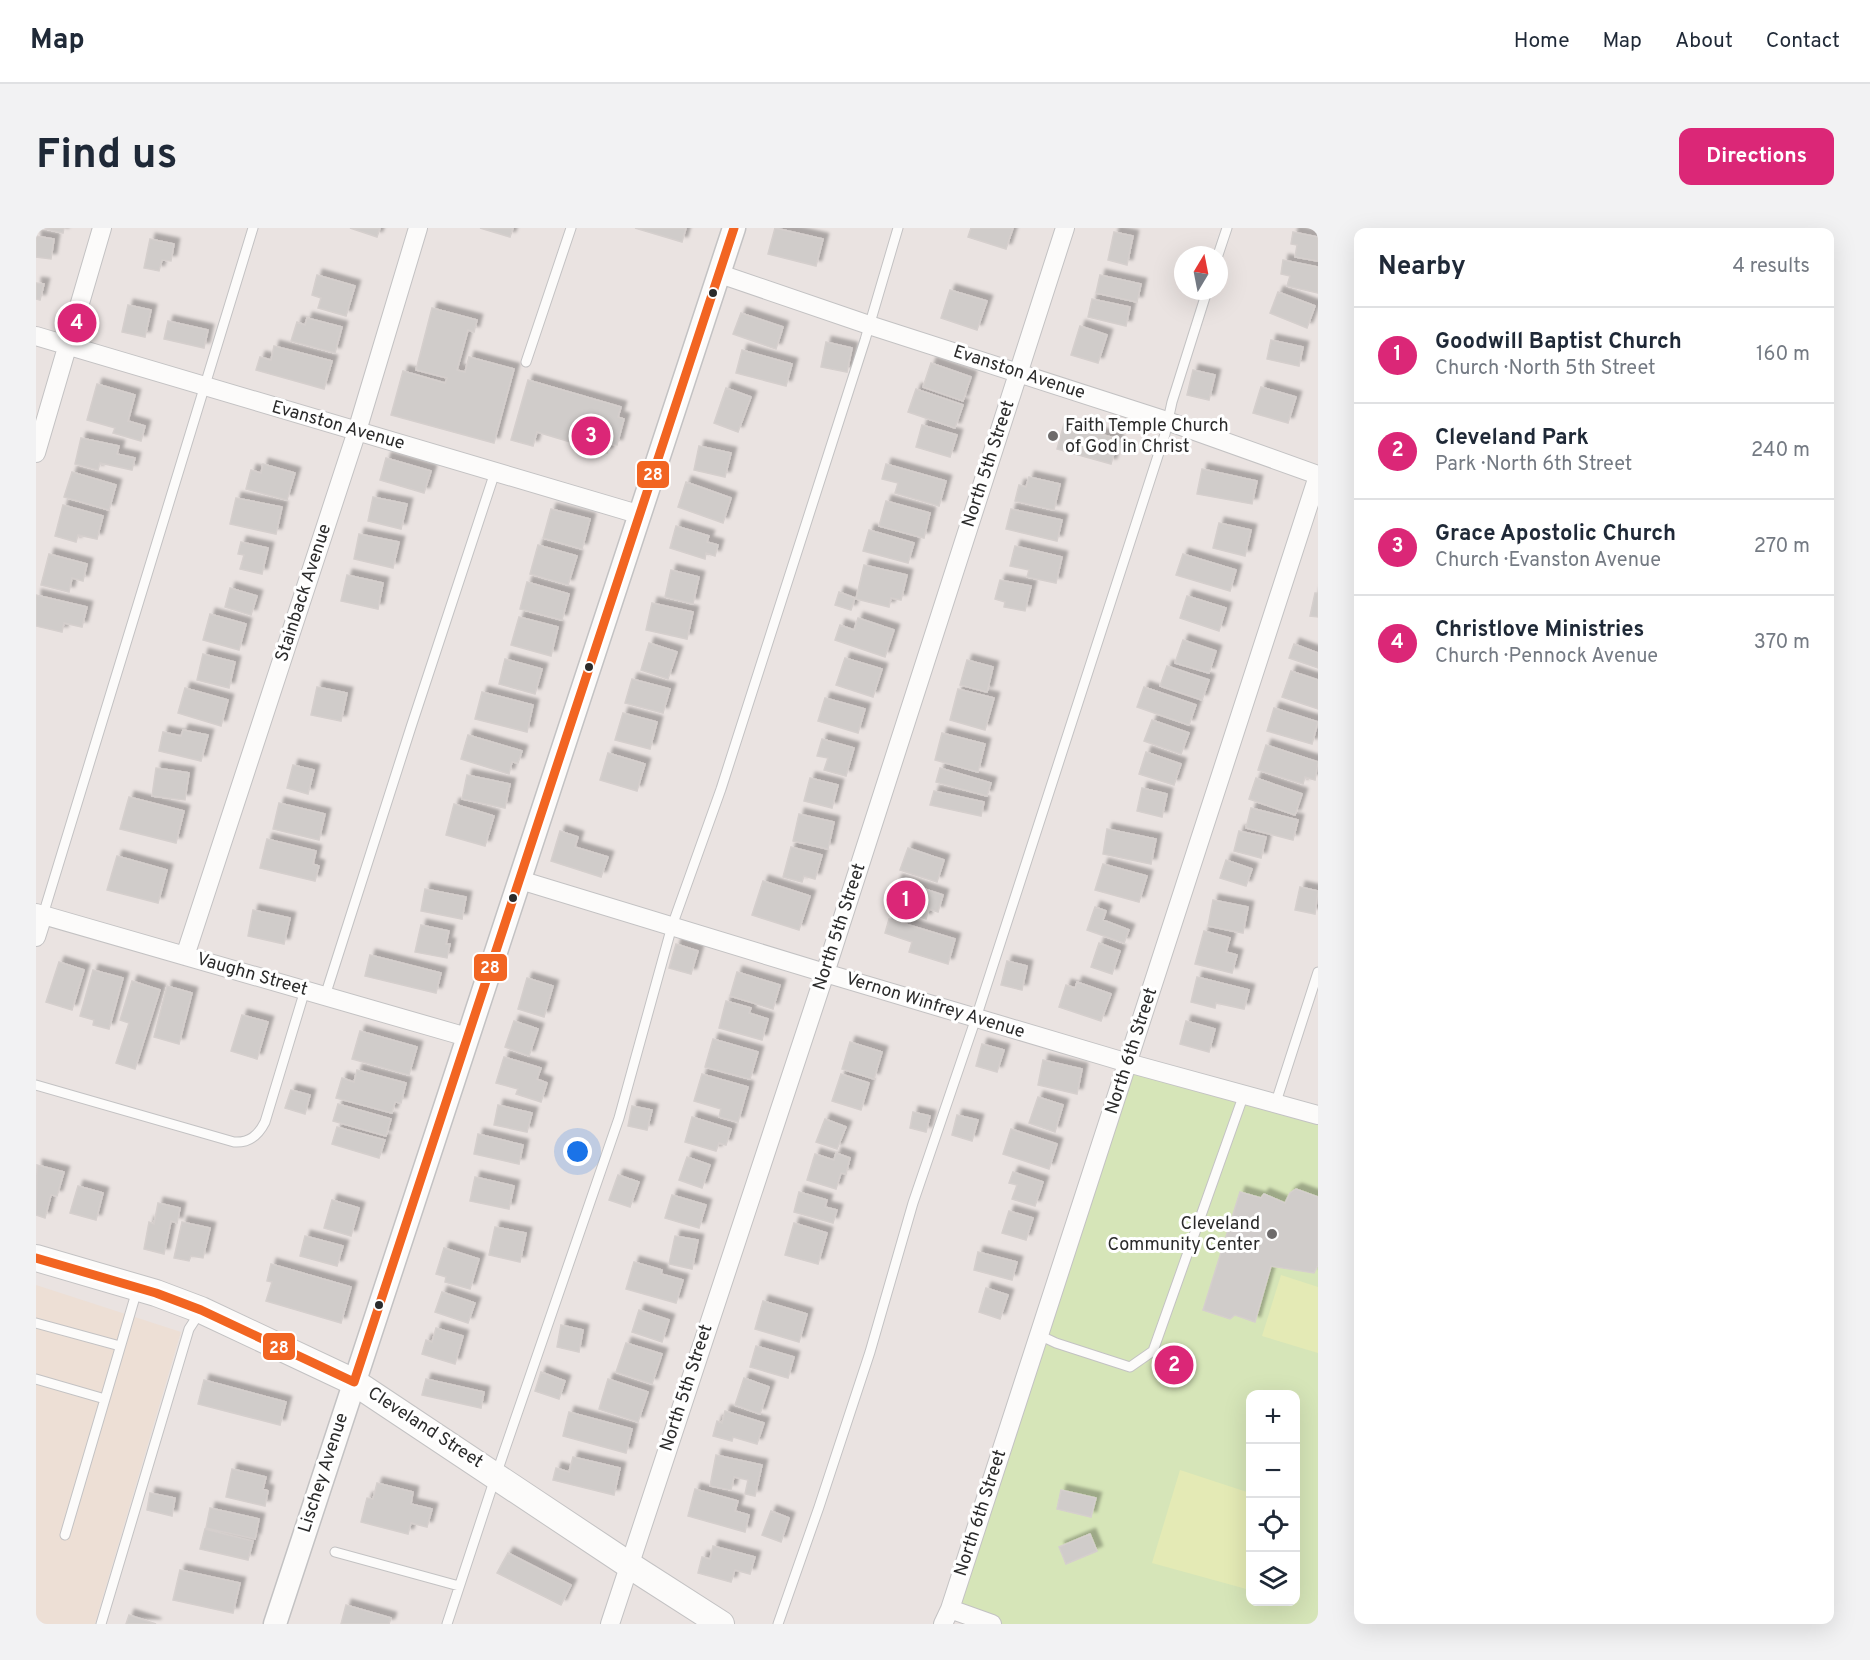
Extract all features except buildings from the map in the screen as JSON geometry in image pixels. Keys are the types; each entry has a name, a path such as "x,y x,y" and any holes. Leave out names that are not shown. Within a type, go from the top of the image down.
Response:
{"main road":[{"name":"Cleveland Street","path":"36,1258 138,1287 201,1310 354,1382 628,1565 721,1624"}],"street":[{"path":"36,453 102,228"},
{"name":"Stainback Avenue","path":"185,956 357,431 418,228"},
{"name":"Lischey Avenue","path":"275,1624 734,228"},
{"name":"North 5th Street","path":"610,1624 825,973 1065,228"},
{"name":"Evanston Avenue","path":"720,274 869,325 1167,421 1318,476"},
{"name":"Evanston Avenue","path":"36,336 641,515"},
{"name":"North 6th Street","path":"947,1617 1318,476"},
{"name":"Vernon Winfrey Avenue","path":"520,880 1128,1063 1318,1115"},
{"path":"36,937 39,914"},
{"name":"Vaughn Street","path":"39,914 467,1036"},
{"path":"947,1617 992,1624"}],"lane":[{"path":"39,914 253,228"},
{"path":"526,362 571,228"},
{"path":"447,1624 619,1118 672,926 721,789 898,228"},
{"path":"1221,246 1227,228"},
{"path":"778,1624 870,1352 913,1203 976,1018 1165,434 1204,300"},
{"path":"325,996 495,472"},
{"path":"1276,1102 1318,972"},
{"path":"36,1085 234,1142 249,1140 257,1134 265,1122 305,990"},
{"path":"1039,1335 1056,1343 1130,1366 1153,1351 1244,1094"},
{"path":"65,1534 138,1287"},
{"path":"101,1624 189,1329 201,1310"},
{"path":"36,1323 120,1346"},
{"path":"36,1379 105,1399"},
{"path":"335,1552 459,1586"}],"shaded area":[{"path":"36,1285 181,1332 95,1624 36,1624"}],"green space":[{"path":"1128,1063 1318,1116 1318,1624 992,1624 950,1609"},
{"path":"1281,1275 1318,1287 1318,1353 1262,1336"},
{"path":"1180,1470 1246,1492 1246,1589 1152,1563"}],"transit line":[{"name":"28","path":"36,1258 156,1293 201,1310 354,1382 734,228"}],"place":[{"name":"Christlove Ministries","path":"77,323"},
{"name":"Grace Apostolic Church","path":"591,436"},
{"name":"Faith Temple Church of God in Christ","path":"1053,436"},
{"name":"Goodwill Baptist Church","path":"906,900"},
{"name":"Cleveland Community Center","path":"1272,1234"},
{"name":"Cleveland Park","path":"1174,1365"}]}
